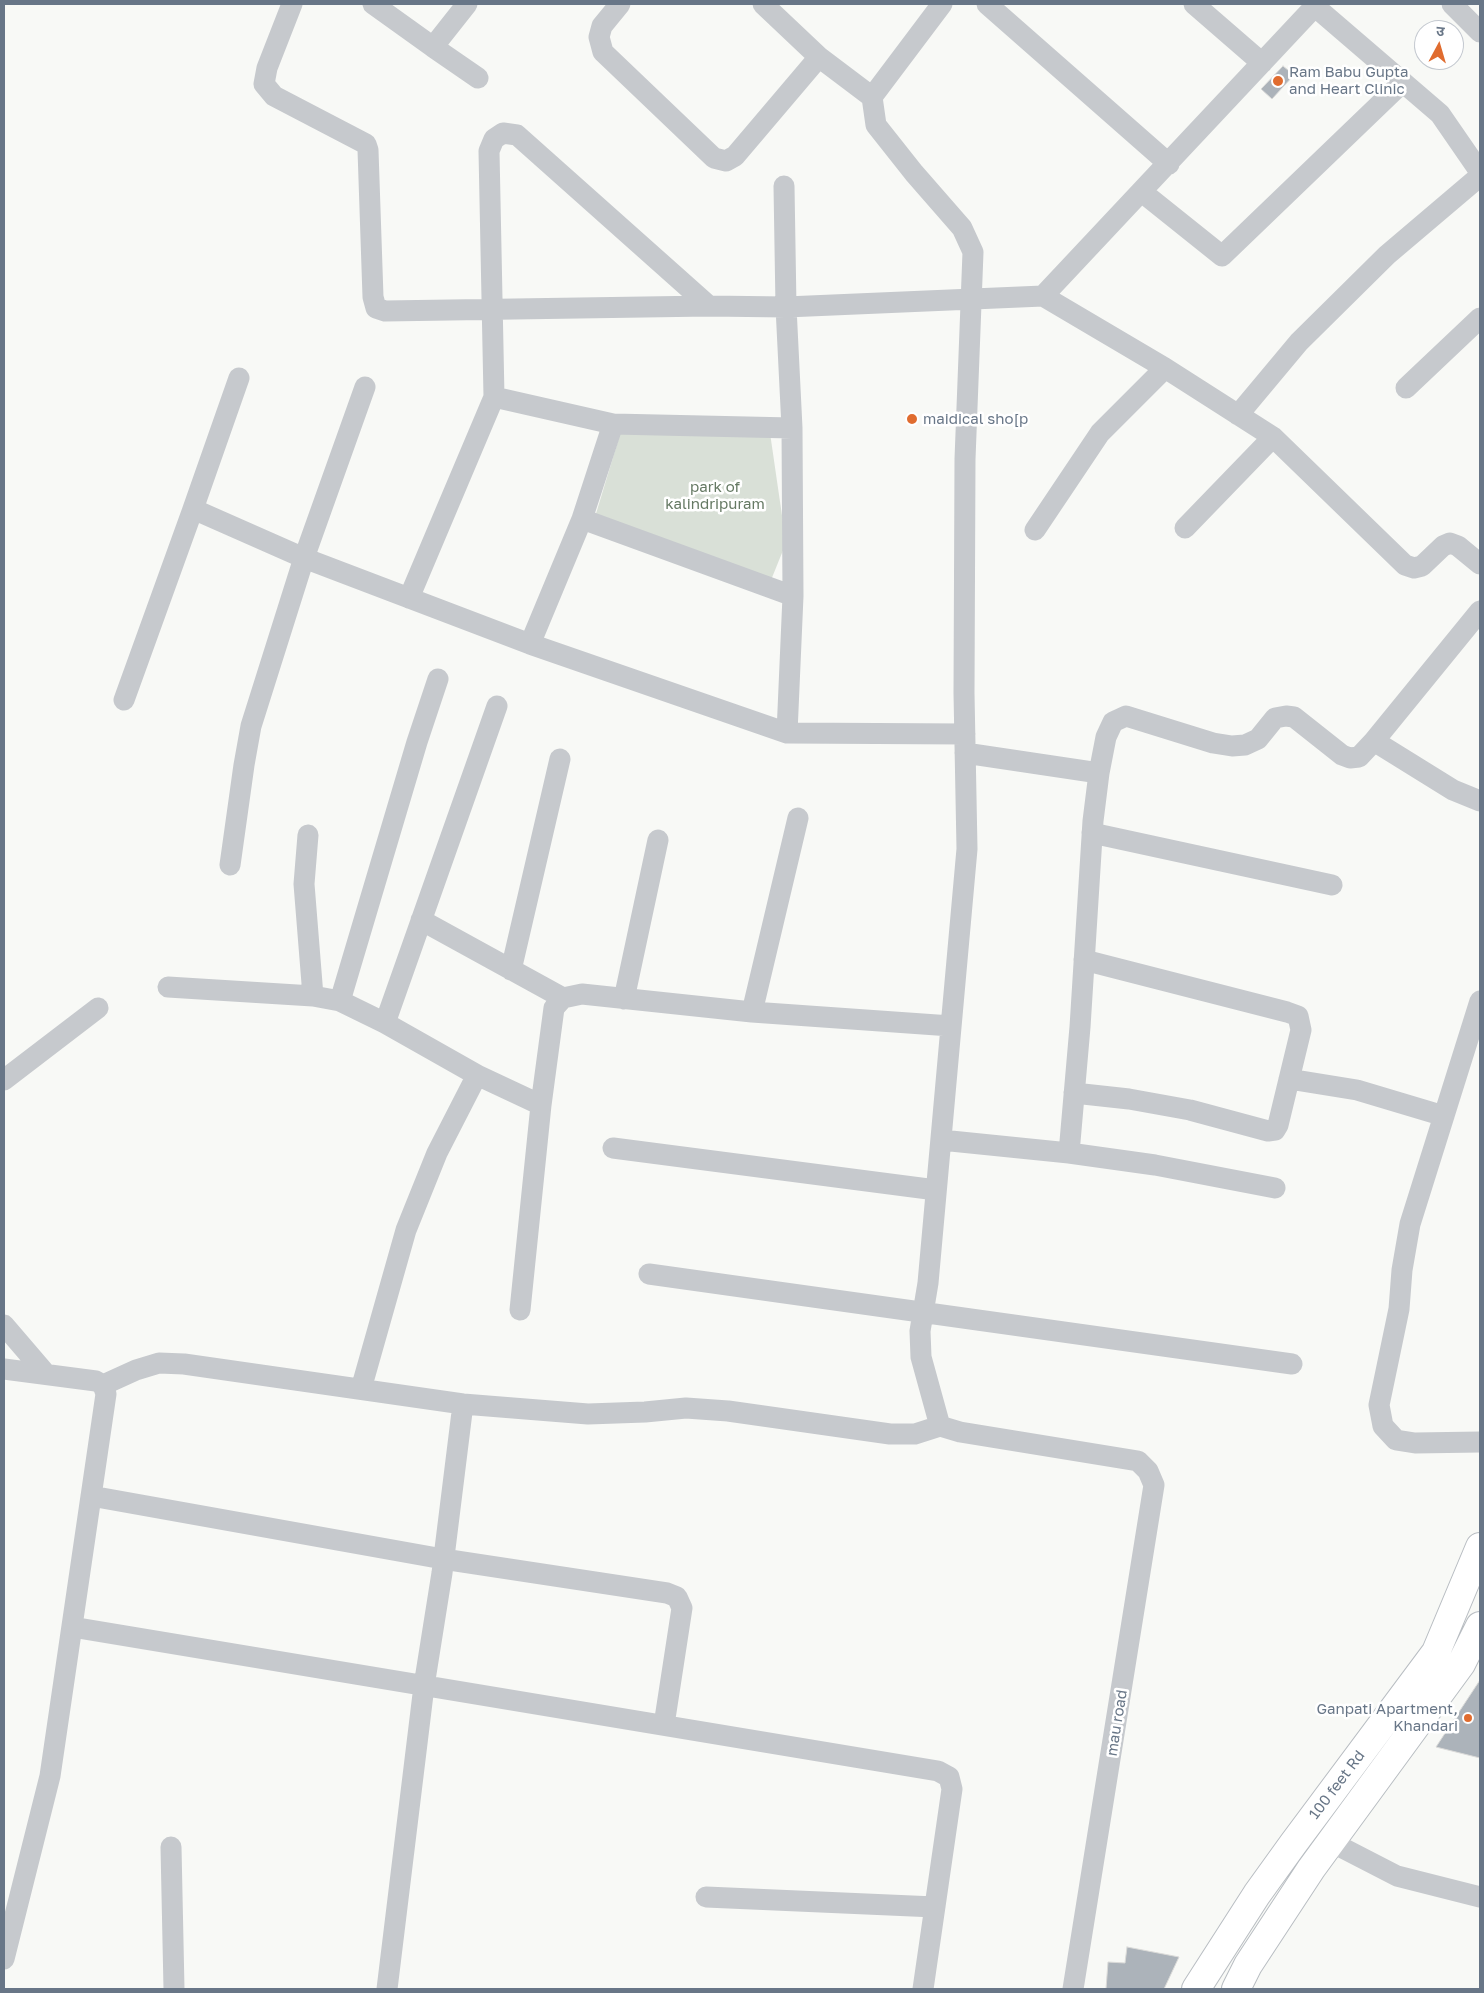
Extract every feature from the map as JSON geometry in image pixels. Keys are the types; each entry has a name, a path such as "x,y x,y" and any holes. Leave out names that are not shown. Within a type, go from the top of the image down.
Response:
{"main road":[{"name":"100 feet Rd","path":"1196,1989 1257,1894 1436,1652 1480,1548"},
{"path":"1236,1989 1248,1965 1331,1842 1462,1664 1480,1626"}],"street":[{"path":"292,4 268,68 264,84 274,96 366,144 368,150 373,297 376,308 385,311 709,306 786,308 1043,296 1165,368 1272,437 1406,565 1414,568 1422,566 1443,546 1450,543 1478,556"},
{"path":"373,4 478,78"},
{"path":"433,48 467,4"},
{"path":"620,4 602,26 598,37 603,52 714,158 726,161 735,156 819,57"},
{"path":"763,4 819,57 872,97"},
{"path":"103,1385 136,1370 159,1363 184,1364 463,1404 588,1414 686,1408 890,1434 915,1434 940,1426 921,1357 920,1331 928,1283 967,849 965,459 973,252 962,228 876,126 872,97 942,4"},
{"path":"987,4 1169,164"},
{"path":"1194,4 1262,63"},
{"path":"1452,4 1480,32"},
{"path":"1043,296 1169,164 1315,5 1440,114 1480,172"},
{"path":"1142,192 1222,256 1403,82"},
{"path":"409,598 494,397 489,150 494,139 503,133 517,135 709,306"},
{"path":"1238,415 1298,342 1387,255 1480,176"},
{"path":"784,186 786,308 792,428 793,596 788,733"},
{"path":"1406,388 1480,318"},
{"path":"1035,530 1100,433 1165,368"},
{"path":"124,700 239,378"},
{"path":"230,865 251,726 304,558 365,387"},
{"path":"494,397 613,424 792,428"},
{"path":"530,644 582,519 613,424"},
{"path":"1185,528 1272,437"},
{"path":"192,509 304,558 530,644 788,733 965,744 1099,772"},
{"path":"582,519 793,596"},
{"path":"1069,1153 1092,833 1099,772 1106,737 1113,722 1126,716 1213,743 1232,746 1245,745 1258,739 1275,718 1294,717 1342,755 1350,758 1359,757 1480,612"},
{"path":"340,1001 416,742 438,679"},
{"path":"385,1023 497,706"},
{"path":"1374,741 1454,790 1480,801"},
{"path":"512,970 560,759"},
{"path":"752,1012 798,818"},
{"path":"1092,833 1332,885"},
{"path":"308,835 304,884 313,996"},
{"path":"624,999 658,840"},
{"path":"421,920 563,998"},
{"path":"1074,1093 1129,1099 1190,1110 1268,1132 1275,1130 1278,1126 1301,1030 1298,1016 1287,1012 1084,960"},
{"path":"168,987 313,996 340,1001 385,1023 477,1075 541,1105"},
{"path":"520,1310 541,1105 554,1008 563,998 582,994 752,1012 951,1026"},
{"path":"1480,1001 1410,1224 1402,1270 1399,1309 1379,1405 1382,1426 1396,1440 1416,1444 1480,1442"},
{"path":"4,1080 98,1008"},
{"path":"360,1389 406,1230 437,1153 477,1075"},
{"path":"1289,1079 1357,1090 1444,1116"},
{"path":"941,1140 1069,1153 1155,1165 1275,1188"},
{"path":"613,1148 936,1190"},
{"path":"649,1274 1292,1364"},
{"path":"4,1325 46,1374"},
{"path":"4,1369 96,1381 103,1385 106,1394 50,1776 4,1959"},
{"path":"387,1989 424,1686 463,1404"},
{"name":"mau road","path":"940,1426 960,1432 1138,1461 1148,1471 1154,1485 1153,1501 1073,1989"},
{"path":"91,1496 443,1558 667,1593 678,1597 682,1608 664,1726"},
{"path":"72,1627 938,1771 949,1777 952,1789 922,1989"},
{"path":"1331,1842 1397,1876 1480,1897"},
{"path":"171,1847 174,1989"},
{"path":"706,1897 935,1907"}],"green space":[{"name":"park of kalindripuram","path":"621,431 770,433 786,543 769,585 595,517"}],"building":[{"path":"1283,66 1294,75 1272,99 1261,89"},
{"name":"Ganpati Apartment, Khandari","path":"1480,1680 1480,1758 1436,1747"},
{"path":"1127,1947 1179,1957 1164,1989 1106,1989 1108,1962 1125,1963"}],"place":[{"name":"Ram Babu Gupta and Heart Clinic","path":"1278,81"},
{"name":"maidical sho[p","path":"912,419"},
{"name":"Ganpati Apartment, Khandari","path":"1468,1718"}]}
